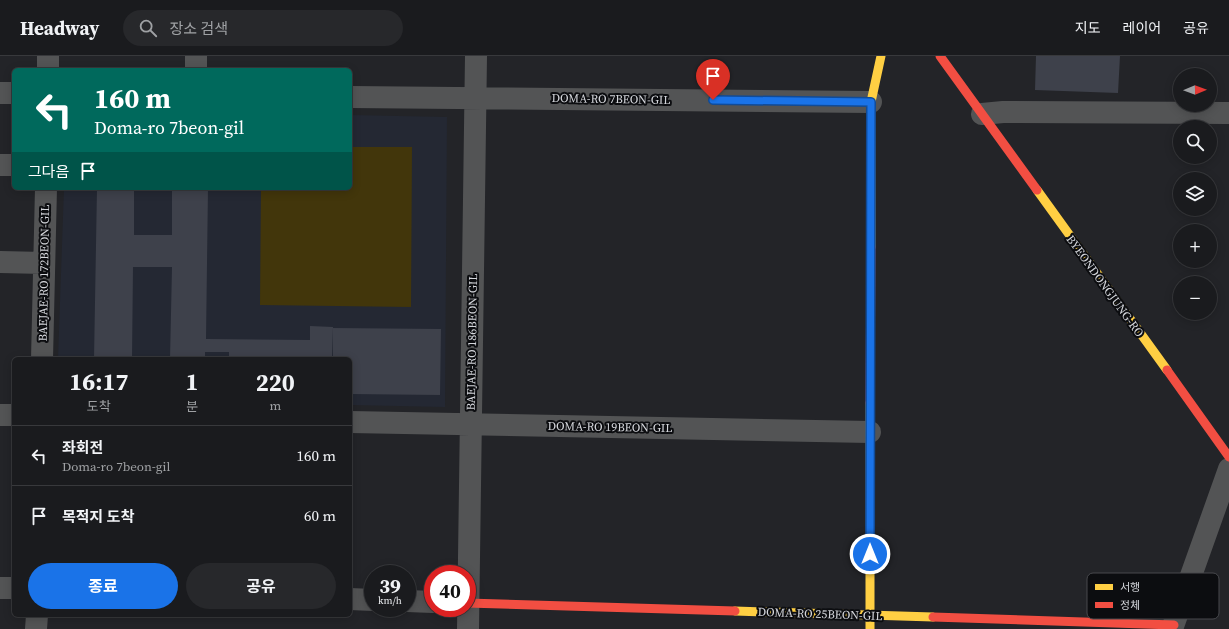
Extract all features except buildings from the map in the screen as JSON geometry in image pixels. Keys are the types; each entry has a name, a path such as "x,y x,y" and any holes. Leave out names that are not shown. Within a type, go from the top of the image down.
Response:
{"street":[{"path":"48,56 48,68"},
{"path":"196,56 196,68"},
{"name":"BAEJAE-RO 186BEON-GIL","path":"469,565 476,56"},
{"path":"870,629 871,102 881,56"},
{"name":"BYEONDONGJUNG-RO","path":"940,56 1229,457"},
{"path":"0,93 12,93"},
{"name":"DOMA-RO 7BEON-GIL","path":"352,97 871,102"},
{"path":"982,114 1003,112 1229,113"},
{"path":"0,165 12,165"},
{"name":"BAEJAE-RO 172BEON-GIL","path":"42,357 46,190"},
{"path":"0,262 44,263"},
{"path":"0,415 12,415"},
{"name":"DOMA-RO 19BEON-GIL","path":"352,422 870,432"},
{"path":"1192,573 1229,469"},
{"path":"0,588 12,588"},
{"path":"352,599 364,600"},
{"name":"DOMA-RO 25BEON-GIL","path":"476,603 1173,627"},
{"path":"36,629 37,617"},
{"name":"BAEJAE-RO 186BEON-GIL","path":"468,617 468,629"}],"shaded area":[{"path":"352,115 447,117 445,407 352,405 352,357 58,357 64,190 352,190"},
{"path":"352,147 412,147 411,307 260,305 261,190 352,190"}],"traffic: slow":[{"path":"871,247 871,102 881,56"},
{"path":"1037,190 1167,370"},
{"path":"870,403 870,629"},
{"path":"735,611 933,617"}],"traffic: jam":[{"path":"940,56 1037,190"},
{"path":"870,403 871,247"},
{"path":"1167,370 1229,457"},
{"path":"476,603 735,611"},
{"path":"933,617 1174,625"}],"route":[{"path":"713,100 871,102 870,554"}]}
